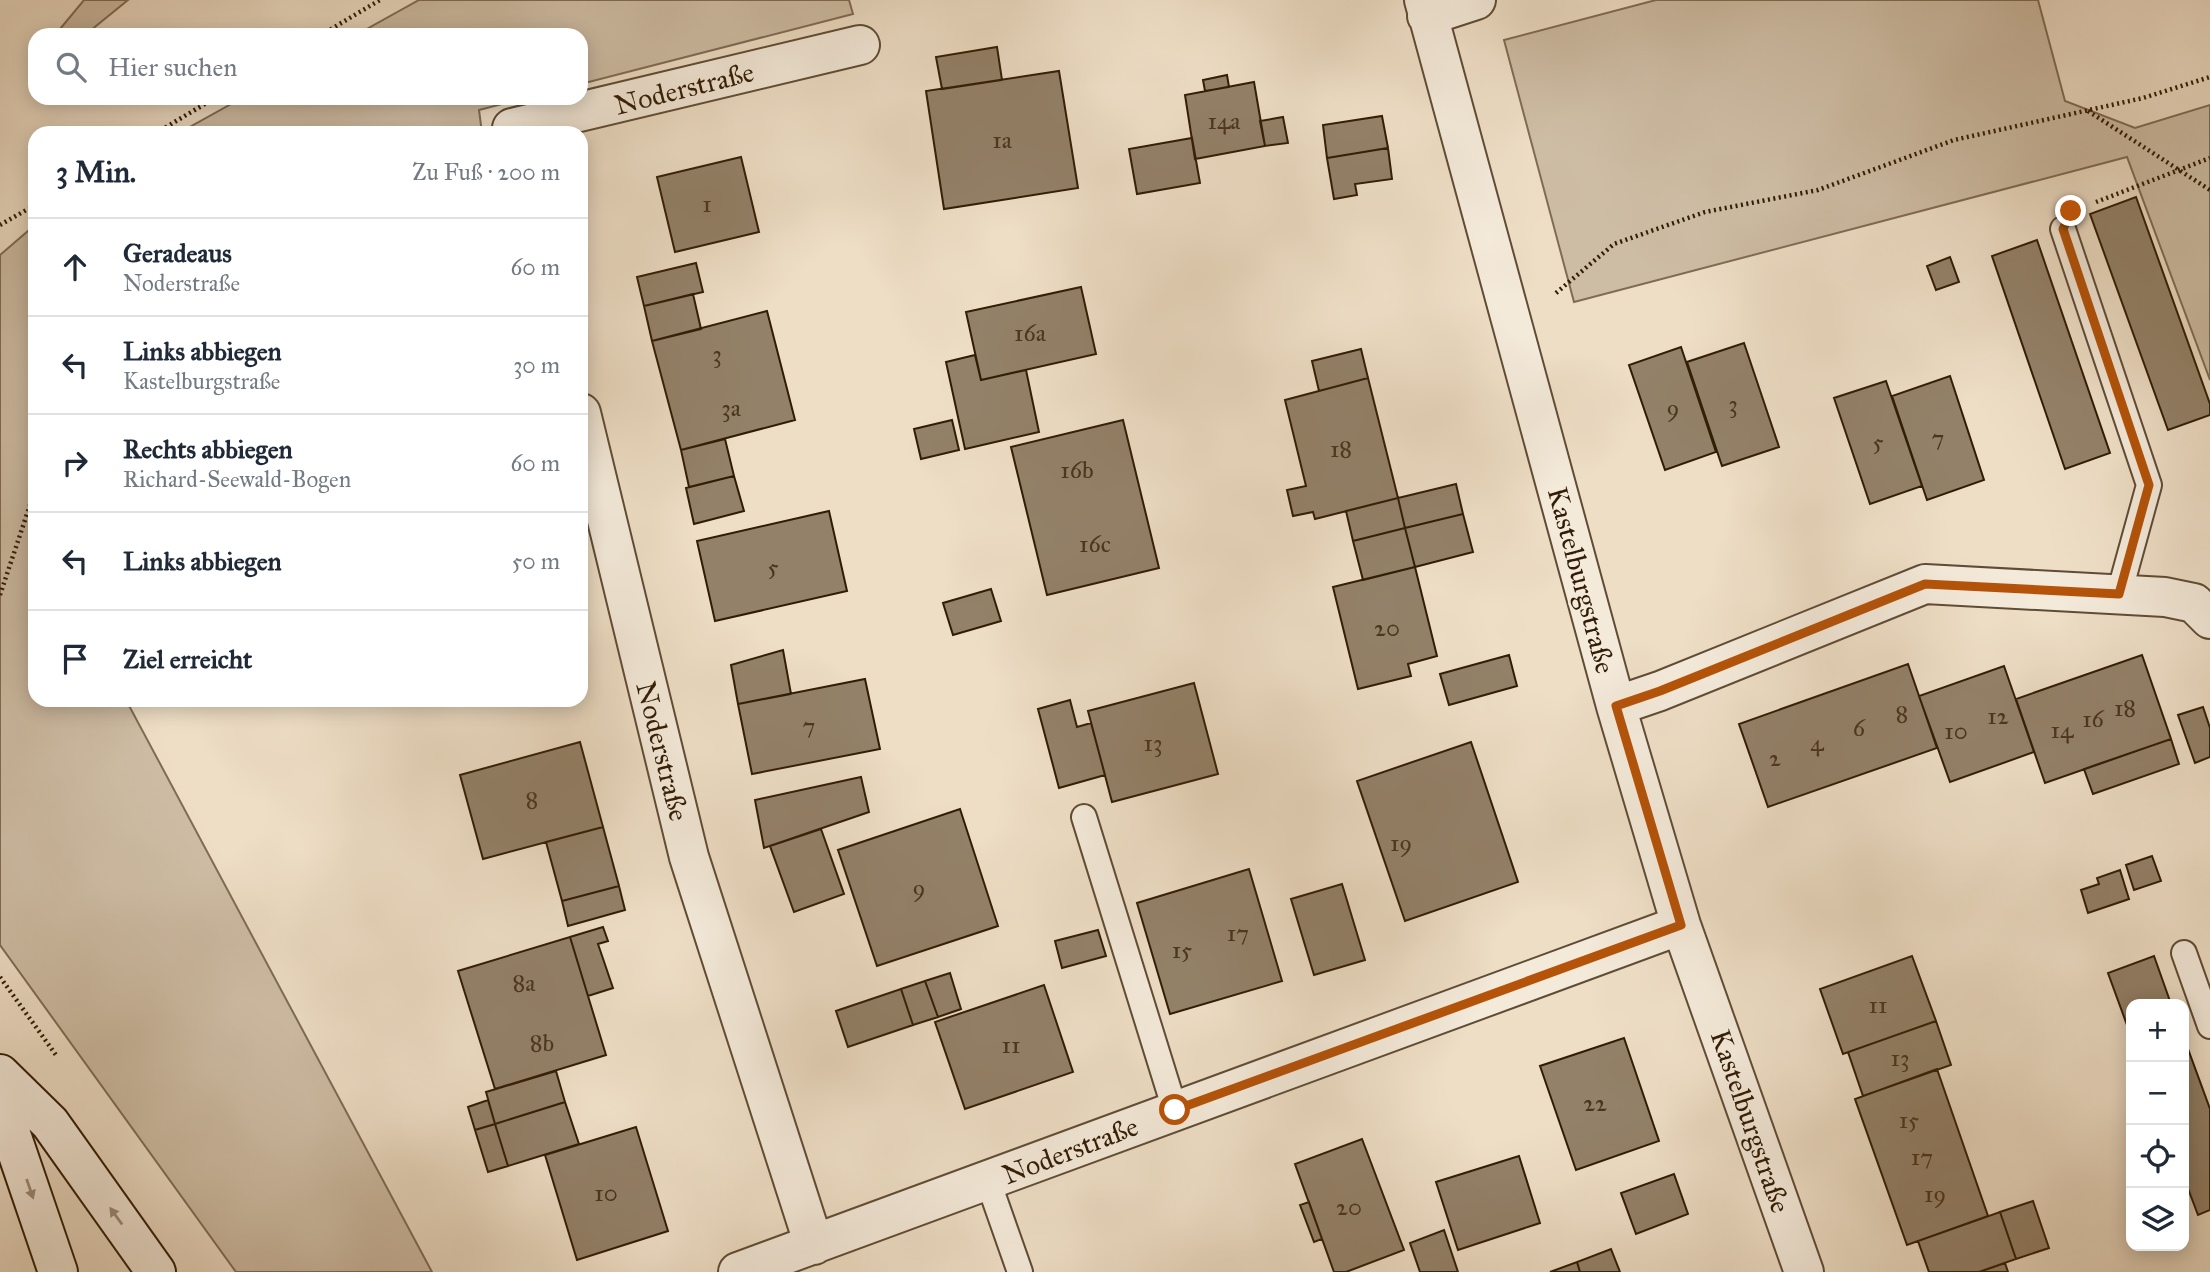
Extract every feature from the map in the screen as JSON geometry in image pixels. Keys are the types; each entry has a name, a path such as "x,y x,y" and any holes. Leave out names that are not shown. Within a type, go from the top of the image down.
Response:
{"street":[{"path":"1426,8 1476,0"},
{"name":"Kastelburgstraße","path":"1426,8 1616,706 1681,925 1804,1272"},
{"name":"Noderstraße","path":"520,126 860,45"},
{"name":"Noderstraße","path":"588,442 689,857 814,1245"},
{"path":"1616,706 1660,691 1925,584 2165,597 2194,603 2210,619"},
{"name":"Noderstraße","path":"738,1272 1681,925"},
{"path":"0,1074 50,1123 156,1272"},
{"path":"0,1101 58,1272"}],"lane":[{"path":"2063,229 2149,485 2119,594"},
{"path":"1084,817 1175,1110"},
{"path":"2184,953 2210,1026"},
{"path":"988,1181 1020,1272"}],"path":[{"path":"333,28 380,0"},
{"path":"1512,325 1555,294 1614,244 1705,212 1818,190 1954,140 2143,98 2210,77"},
{"path":"168,126 203,105"},
{"path":"2087,111 2210,190"},
{"path":"2063,229 2071,211 2210,159"},
{"path":"0,225 28,209"},
{"path":"0,595 28,511"}],"shaded area":[{"path":"84,0 128,0 94,28 61,28"},
{"path":"419,0 849,0 853,14 588,82 588,28 369,28"},
{"path":"1656,0 2038,0 2065,101 2135,128 2210,105 2210,380 2127,157 1574,302 1504,40"},
{"path":"229,105 498,105 479,110 481,126 192,126"},
{"path":"28,231 28,707 130,707 432,1272 236,1272 0,945 0,255"}],"building":[{"path":"997,47 1002,80 942,89 936,57"},
{"path":"1059,71 1078,188 944,209 926,91"},
{"path":"1227,75 1229,87 1205,91 1203,80"},
{"path":"1254,82 1265,146 1195,159 1185,95"},
{"path":"1382,116 1388,148 1327,158 1323,125"},
{"path":"1283,117 1288,143 1265,146 1260,121"},
{"path":"1192,138 1200,183 1137,194 1129,149"},
{"path":"1388,148 1392,179 1355,184 1357,195 1334,199 1327,158"},
{"path":"741,157 759,232 675,252 657,177"},
{"path":"2136,197 2210,404 2210,415 2168,430 2090,214"},
{"path":"2037,240 2110,453 2065,469 1992,256"},
{"path":"1950,257 1959,282 1936,290 1927,266"},
{"path":"696,263 703,292 644,306 637,277"},
{"path":"1081,287 1096,354 981,380 966,312"},
{"path":"693,294 701,329 652,341 644,306"},
{"path":"767,311 795,420 681,450 652,341"},
{"path":"1744,343 1779,447 1722,466 1687,362"},
{"path":"1681,347 1716,452 1665,470 1629,365"},
{"path":"1361,349 1368,378 1319,391 1312,361"},
{"path":"975,355 981,380 1026,370 1039,432 965,449 946,362"},
{"path":"1950,376 1984,480 1927,500 1892,396"},
{"path":"1368,378 1398,498 1315,519 1313,512 1293,516 1287,490 1306,486 1285,400"},
{"path":"1886,381 1922,486 1870,504 1834,398"},
{"path":"952,420 959,450 921,459 914,429"},
{"path":"1123,420 1159,568 1047,595 1011,447"},
{"path":"725,439 734,476 689,487 681,450"},
{"path":"734,476 744,511 694,524 686,488"},
{"path":"1456,484 1463,514 1405,528 1398,498"},
{"path":"1398,498 1405,528 1353,541 1346,511"},
{"path":"829,511 847,591 715,621 697,541"},
{"path":"1463,514 1473,552 1415,567 1405,528"},
{"path":"1405,528 1415,567 1363,580 1353,541"},
{"path":"1415,567 1437,656 1408,664 1411,676 1358,689 1333,587"},
{"path":"991,589 1001,621 953,635 943,603"},
{"path":"783,650 791,694 738,704 731,665"},
{"path":"1509,655 1517,686 1449,705 1440,674"},
{"path":"2142,655 2171,739 2045,783 2016,699"},
{"path":"1908,664 1937,748 1768,807 1739,724"},
{"path":"2004,666 2034,752 1950,782 1919,696"},
{"path":"865,679 880,749 752,774 738,704"},
{"path":"1194,683 1218,774 1112,802 1088,711"},
{"path":"1070,700 1077,727 1091,723 1105,775 1059,788 1038,709"},
{"path":"2203,707 2210,728 2210,757 2195,763 2178,715"},
{"path":"2171,739 2179,764 2093,794 2084,769"},
{"path":"580,742 603,827 483,859 460,775"},
{"path":"1471,742 1518,882 1405,921 1357,781"},
{"path":"861,777 869,812 764,848 755,800"},
{"path":"960,809 998,926 877,966 838,850"},
{"path":"603,827 619,886 562,901 546,842"},
{"path":"821,829 844,894 794,912 770,846"},
{"path":"2152,856 2161,881 2134,890 2126,865"},
{"path":"1249,869 1282,981 1170,1014 1137,903"},
{"path":"2120,870 2129,899 2088,913 2081,890 2099,884 2097,878"},
{"path":"1342,884 1365,960 1314,975 1291,899"},
{"path":"619,886 625,910 568,926 562,901"},
{"path":"603,927 608,941 598,944 613,988 588,996 570,937"},
{"path":"1098,930 1106,956 1062,968 1055,941"},
{"path":"570,937 606,1055 495,1089 458,971"},
{"path":"1912,956 1936,1021 1843,1054 1820,989"},
{"path":"2154,956 2169,999 2126,999 2126,1022 2108,973"},
{"path":"950,973 961,1009 938,1017 925,981"},
{"path":"925,981 938,1017 913,1025 901,989"},
{"path":"1044,985 1073,1072 965,1109 935,1022"},
{"path":"901,989 913,1025 848,1047 836,1011"},
{"path":"1936,1021 1951,1065 1863,1096 1848,1052"},
{"path":"1624,1038 1659,1141 1576,1170 1540,1066"},
{"path":"2189,1052 2210,1109 2210,1210 2198,1215 2189,1191"},
{"path":"1937,1069 1988,1216 1907,1245 1855,1099"},
{"path":"556,1071 565,1102 495,1124 486,1092"},
{"path":"488,1100 495,1124 475,1130 468,1107"},
{"path":"565,1102 579,1144 508,1166 495,1124"},
{"path":"495,1124 508,1166 488,1172 475,1130"},
{"path":"636,1127 668,1231 577,1260 545,1155"},
{"path":"1362,1139 1404,1250 1346,1272 1334,1272 1295,1164"},
{"path":"1519,1156 1540,1223 1458,1250 1436,1182"},
{"path":"1674,1174 1688,1214 1636,1234 1621,1193"},
{"path":"2033,1201 2049,1248 2016,1259 2000,1212"},
{"path":"1309,1202 1322,1239 1314,1242 1300,1205"},
{"path":"2000,1212 2016,1259 1979,1272 1929,1272 1918,1241"},
{"path":"1444,1230 1458,1272 1420,1272 1410,1243"},
{"path":"1611,1249 1620,1272 1580,1272 1577,1262"},
{"path":"1577,1262 1580,1272 1550,1272"},
{"path":"2005,1263 2008,1272 1979,1272"}],"route":[{"path":"1175,1110 1681,925 1616,706 1660,691 1925,584 2119,594 2149,485 2063,229 2071,211"}]}
